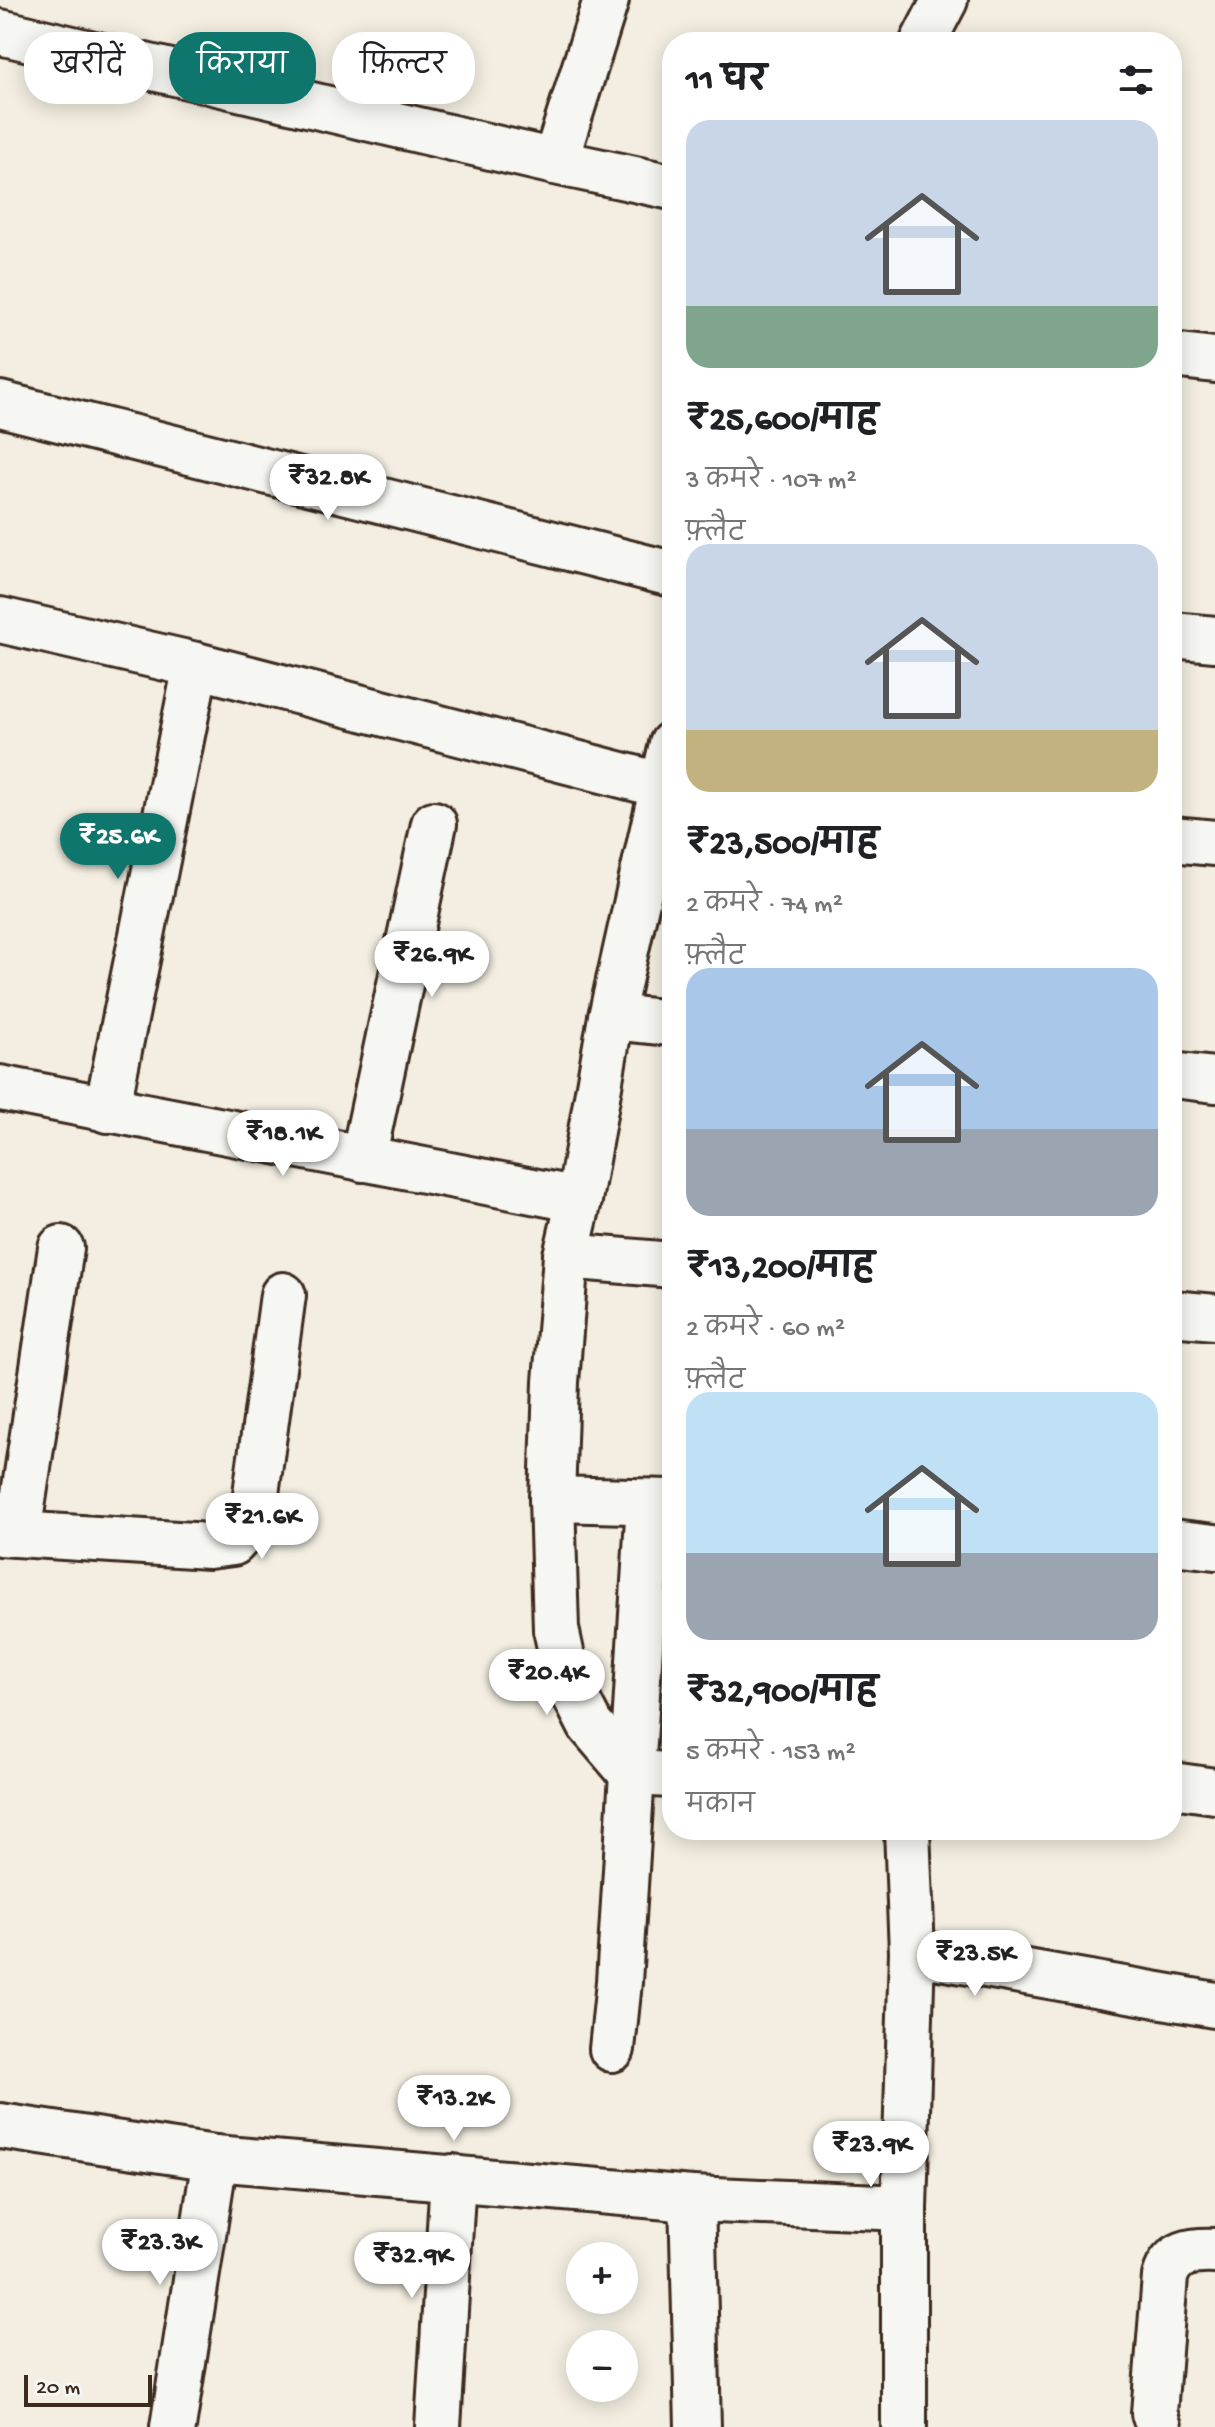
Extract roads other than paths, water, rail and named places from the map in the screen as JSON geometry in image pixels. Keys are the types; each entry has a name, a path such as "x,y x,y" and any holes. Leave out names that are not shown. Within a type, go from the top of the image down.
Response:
{"street":[{"path":"555,162 606,0"},
{"path":"928,32 945,0"},
{"path":"0,32 662,185"},
{"path":"1182,356 1215,360"},
{"path":"0,404 662,571"},
{"path":"0,620 196,665 662,786"},
{"path":"1182,636 1215,639"},
{"path":"107,1110 196,665"},
{"path":"651,1774 590,1725 567,1680 556,1629 552,1499 556,1382 566,1256 579,1200 611,1017 662,808"},
{"path":"363,1159 434,824"},
{"path":"1182,840 1215,843"},
{"path":"611,1017 662,1022"},
{"path":"1182,1076 1215,1080"},
{"path":"0,1088 579,1200"},
{"path":"61,1248 9,1533 209,1546 233,1543 249,1525 255,1501 283,1295"},
{"path":"566,1256 662,1264"},
{"path":"1182,1314 1215,1317"},
{"path":"552,1499 660,1502 651,1774 619,1982 612,2049"},
{"path":"1182,1543 1215,1547"},
{"path":"1182,1786 1215,1791"},
{"path":"904,2427 904,2208 912,1952 907,1840"},
{"path":"912,1952 1215,2005"},
{"path":"0,2126 215,2158 692,2199 904,2208"},
{"path":"173,2427 215,2158"},
{"path":"438,2427 453,2177"},
{"path":"692,2199 698,2427"},
{"path":"1159,2427 1154,2413 1168,2264 1177,2257 1195,2252 1215,2251"}]}
